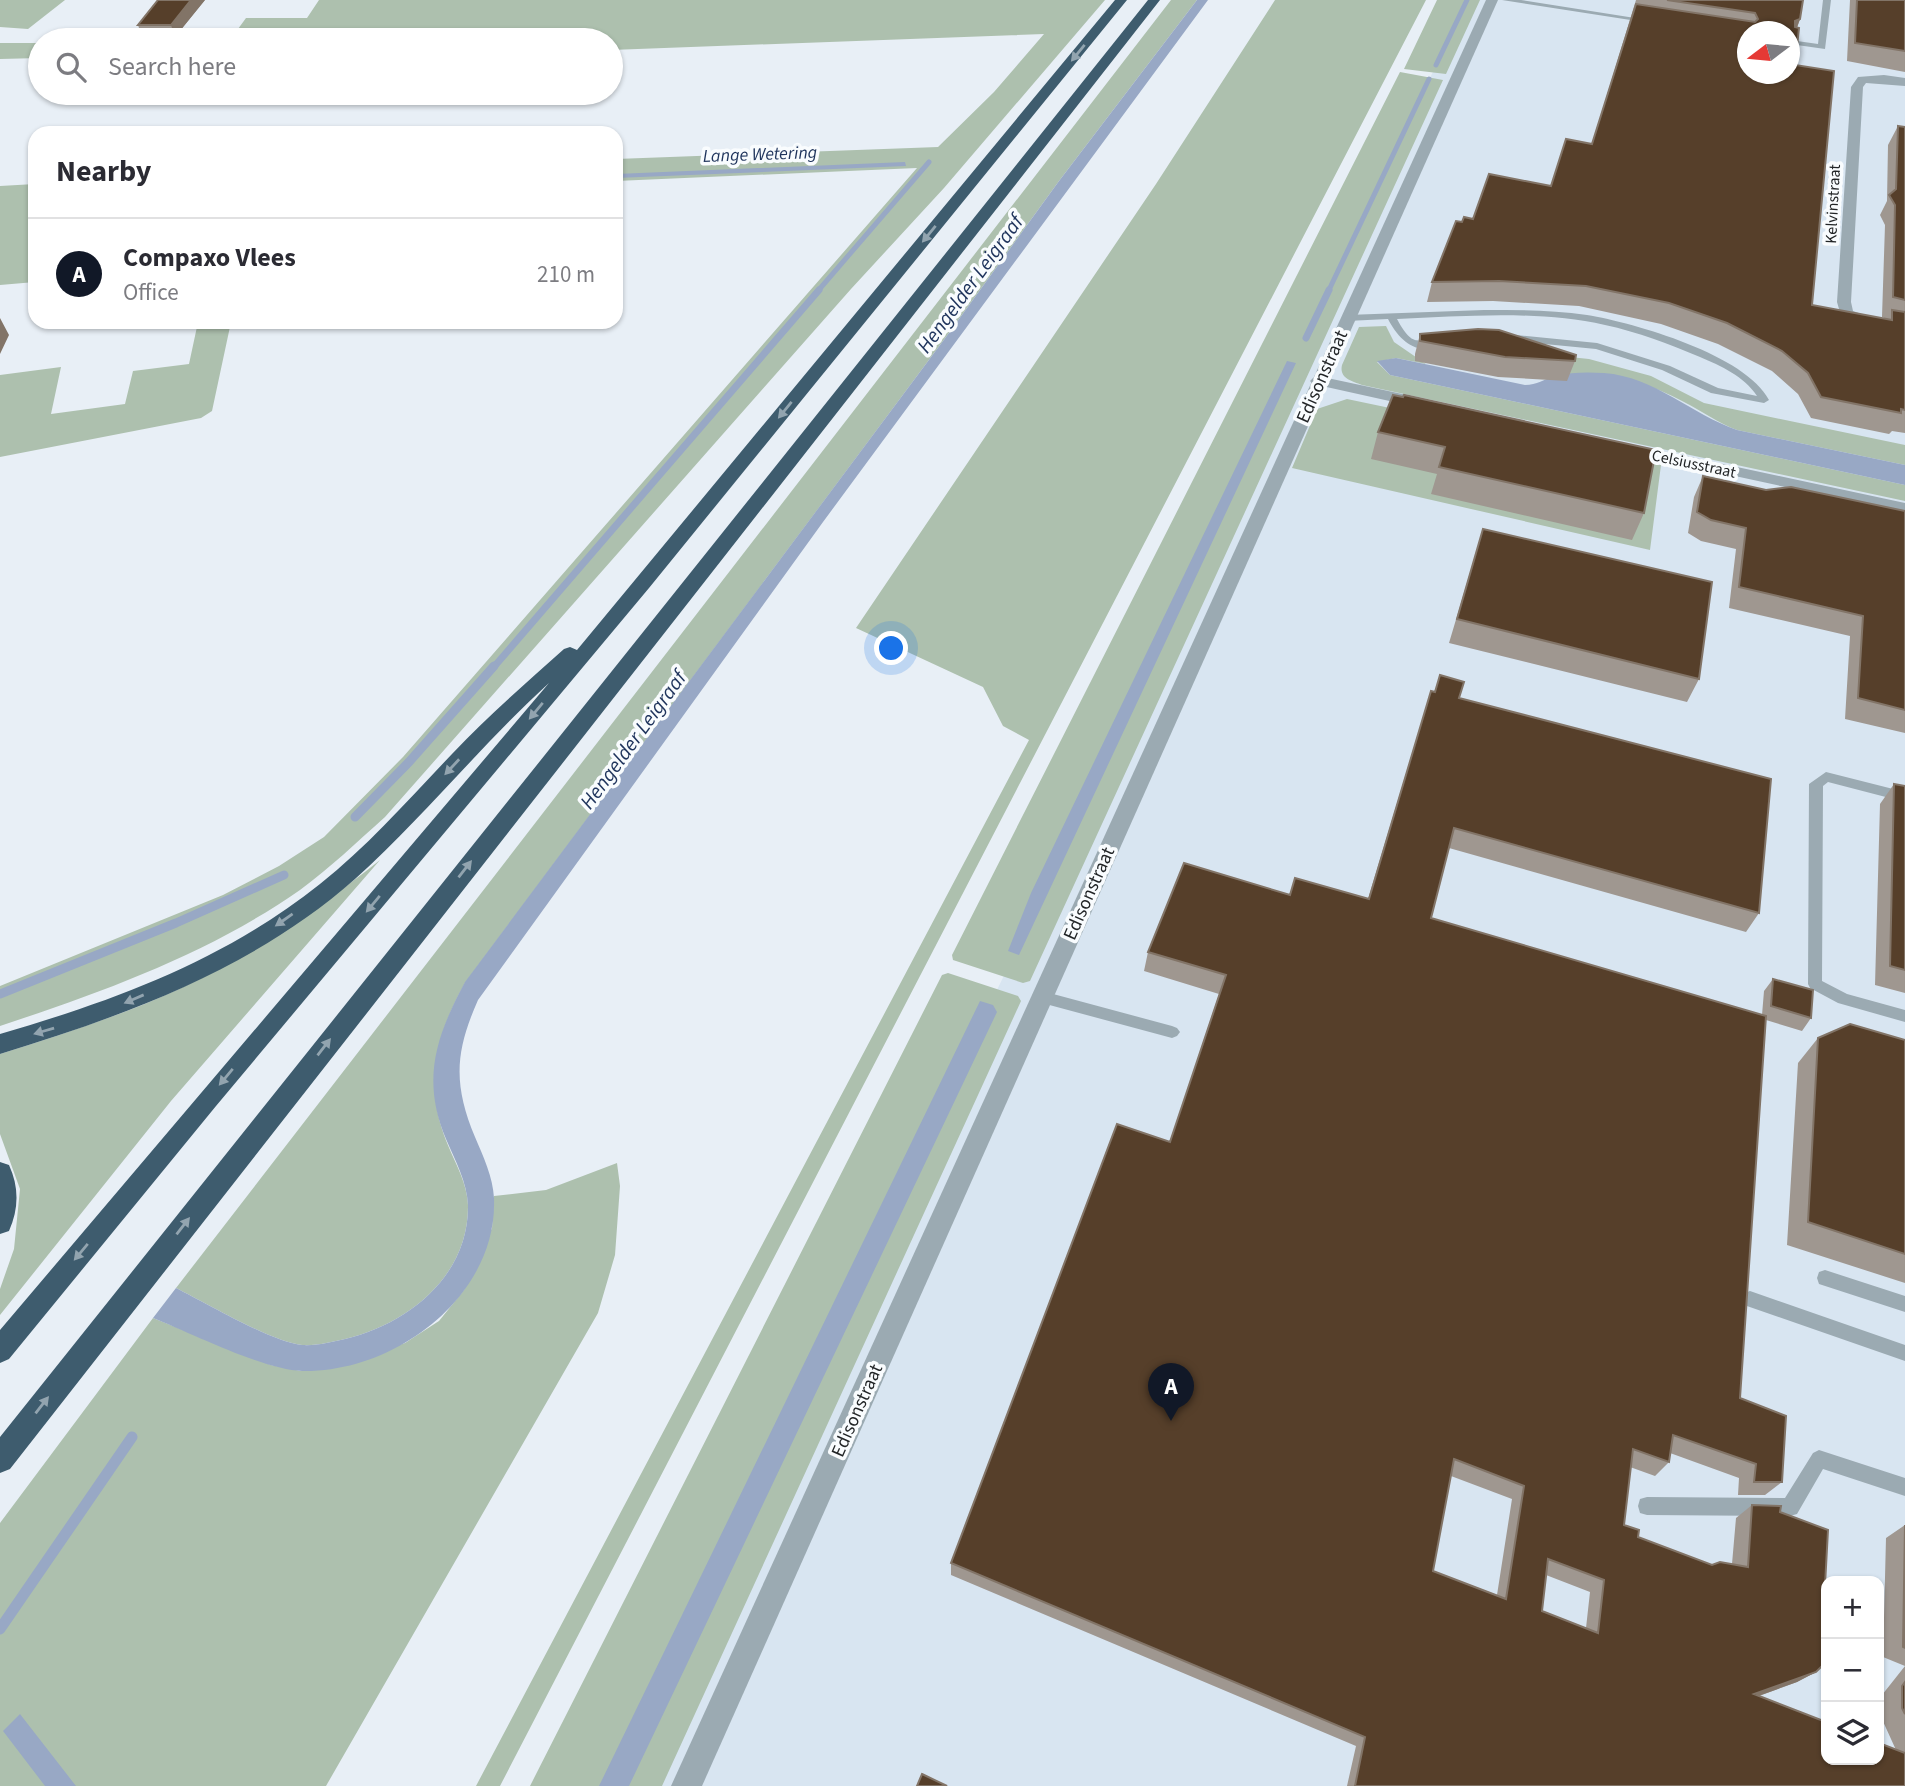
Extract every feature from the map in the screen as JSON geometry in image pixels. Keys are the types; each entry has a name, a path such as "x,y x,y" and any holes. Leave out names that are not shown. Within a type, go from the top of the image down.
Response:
{"highway":[{"path":"0,1350 643,584 1121,0"},
{"path":"0,1459 1154,0"},
{"path":"0,1044 88,1018 179,979 273,928 326,890 384,840 478,739 643,584"},
{"path":"0,1173 6,1189 0,1223"}],"street":[{"name":"Edisonstraat","path":"686,1786 1492,0"},
{"name":"Kelvinstraat","path":"1905,82 1862,80 1857,87 1844,302 1846,313 1866,321 1905,328"},
{"path":"1318,381 1441,408"},
{"name":"Celsiusstraat","path":"1618,446 1905,508"}],"lane":[{"path":"1506,0 1602,10 1654,22"},
{"path":"1800,44 1822,47 1827,0"},
{"path":"1347,318 1476,313 1569,316 1627,328 1680,345 1730,367 1761,393 1764,400 1715,391 1666,368 1597,346 1495,338"},
{"path":"1391,316 1403,339 1413,345 1454,342"},
{"path":"1905,797 1826,777 1816,784 1815,957 1815,984 1843,999 1905,1016"},
{"path":"1042,997 1172,1032"},
{"path":"1825,1278 1905,1304"},
{"path":"1750,1299 1905,1353"},
{"path":"1647,1506 1790,1507 1819,1459 1905,1487"}],"shaded area":[{"path":"1467,0 1905,0 1905,1786 609,1786 1015,953"}],"green space":[{"path":"0,0 65,0 28,29 0,27"},
{"path":"319,0 1105,0 944,188 851,289 385,817 300,890 229,933 155,969 0,1026 0,986 223,895 279,866 324,837 403,757 917,168 623,181 623,159 938,147 994,92 1044,34 623,50 623,28 239,28 246,18 307,18"},
{"path":"1171,0 1197,0 1059,181 465,983 441,1038 435,1075 438,1114 462,1178 468,1205 466,1231 458,1254 446,1275 431,1293 391,1322 345,1339 313,1345 302,1345 274,1337 176,1288"},
{"path":"1275,0 1426,0 500,1786 476,1786 1029,740 1003,726 983,687 856,628 1156,184"},
{"path":"1437,0 1480,0 1446,74 1404,69"},
{"path":"0,43 28,43 28,58 0,59"},
{"path":"1400,72 1443,80 1030,981 1023,983 953,960 952,955"},
{"path":"28,184 28,283 0,285 0,186"},
{"path":"1386,326 1394,342 1426,364 1396,358 1377,362 1390,375 1905,485 1905,501 1362,385 1347,378 1342,373 1342,365 1359,327"},
{"path":"196,329 230,329 212,411 201,418 0,457 0,375 61,367 51,414 125,404 133,371 189,364"},
{"path":"1560,356 1589,359 1651,376 1704,403 1905,445 1905,465 1737,430 1668,394 1620,378 1587,375 1552,377"},
{"path":"1347,399 1661,465 1650,550 1292,468 1317,409"},
{"path":"380,860 171,1101 0,1315 0,1289 14,1249 20,1189 0,1134 0,1054 112,1017 204,977 282,931"},
{"path":"948,973 1018,996 1021,1001 662,1786 530,1786 942,975"},
{"path":"617,1163 620,1186 615,1255 598,1313 326,1786 0,1786 0,1523 153,1318 271,1365 301,1371 330,1368 405,1343 439,1321 464,1290 492,1228 494,1196 546,1190"}],"water":[{"path":"1197,0 1208,0 823,522 478,1000 461,1052 460,1084 468,1118 490,1174 494,1198 491,1234 479,1267 460,1296 434,1322 405,1343 372,1359 337,1368 302,1371 248,1358 153,1318 176,1288 274,1337 302,1345 318,1344 345,1339 391,1322 412,1309 446,1275 458,1254 466,1231 468,1205 463,1180 438,1118 433,1078 435,1059 446,1021 465,982 946,337 1059,181"},
{"path":"905,162 906,166 623,178 623,174"},
{"path":"1396,358 1525,385 1573,373 1622,376 1640,381 1737,430 1905,465 1905,485 1390,375 1377,361"},
{"path":"1287,361 1296,363 1019,955 1008,951 1031,893"},
{"path":"980,1001 993,1005 997,1012 629,1786 599,1786"},
{"path":"20,1714 76,1786 45,1786 3,1731"}],"building":[{"path":"158,0 191,0 171,25 138,25"},
{"path":"1667,0 1803,0 1800,19 1756,21 1758,19 1755,13"},
{"path":"1857,0 1905,0 1905,51 1855,43"},
{"path":"1636,4 1748,21 1737,21 1737,84 1800,84 1800,66 1834,71 1812,305 1892,320 1892,310 1905,312 1905,410 1901,409 1901,413 1821,397 1808,373 1782,351 1727,323 1669,303 1586,286 1499,281 1432,282 1456,221 1462,222 1464,217 1473,219 1489,174 1551,186 1566,139 1592,144"},
{"path":"1898,126 1905,127 1905,300 1893,297 1895,205 1889,195 1896,189"},
{"path":"1499,330 1576,355 1575,361 1505,357 1420,341 1420,334"},
{"path":"1393,395 1404,395 1656,450 1644,513 1439,467 1445,447 1378,432"},
{"path":"1703,476 1766,490 1791,487 1905,511 1905,710 1858,698 1863,616 1739,587 1746,528 1711,520 1697,512"},
{"path":"1483,529 1712,582 1699,679 1457,619"},
{"path":"1440,675 1464,682 1459,698 1771,779 1759,913 1454,828 1431,918 1766,1016 1740,1398 1786,1416 1782,1482 1754,1482 1756,1464 1673,1435 1669,1462 1633,1449 1624,1525 1639,1530 1638,1537 1712,1565 1720,1562 1748,1567 1752,1505 1781,1506 1780,1512 1828,1530 1826,1576 1821,1576 1821,1667 1816,1672 1754,1694 1821,1720 1821,1765 1884,1765 1884,1745 1905,1753 1905,1786 1355,1786 1365,1737 951,1563 1117,1124 1170,1142 1226,975 1148,952 1184,863 1290,895 1295,878 1369,899 1431,691 1435,692","holes":["1454,1459 1524,1486 1506,1599 1433,1571","1548,1559 1604,1580 1598,1633 1542,1611"]},
{"path":"1894,784 1905,786 1905,970 1890,966"},
{"path":"1773,979 1813,990 1811,1018 1771,1006"},
{"path":"1850,1024 1905,1040 1905,1254 1808,1222 1818,1038"},
{"path":"1905,1525 1905,1648 1903,1647"},
{"path":"1905,1682 1905,1714 1902,1708 1902,1686"},
{"path":"922,1774 947,1786 917,1786"}],"waterway":[{"path":"1436,65 1467,0"},
{"path":"1328,292 1429,79"},
{"path":"817,292 929,162"},
{"path":"493,668 819,290"},
{"path":"1306,338 1329,290"},
{"path":"355,817 409,762 494,666"},
{"path":"0,994 176,923 284,875"},
{"path":"0,1629 132,1437"}],"place":[{"name":"Compaxo Vlees","path":"1171,1421"}],"water label":[{"name":"Lange Wetering","path":"760,154"},
{"name":"Hengelder Leigraaf","path":"970,284"},
{"name":"Hengelder Leigraaf","path":"633,740"}]}
